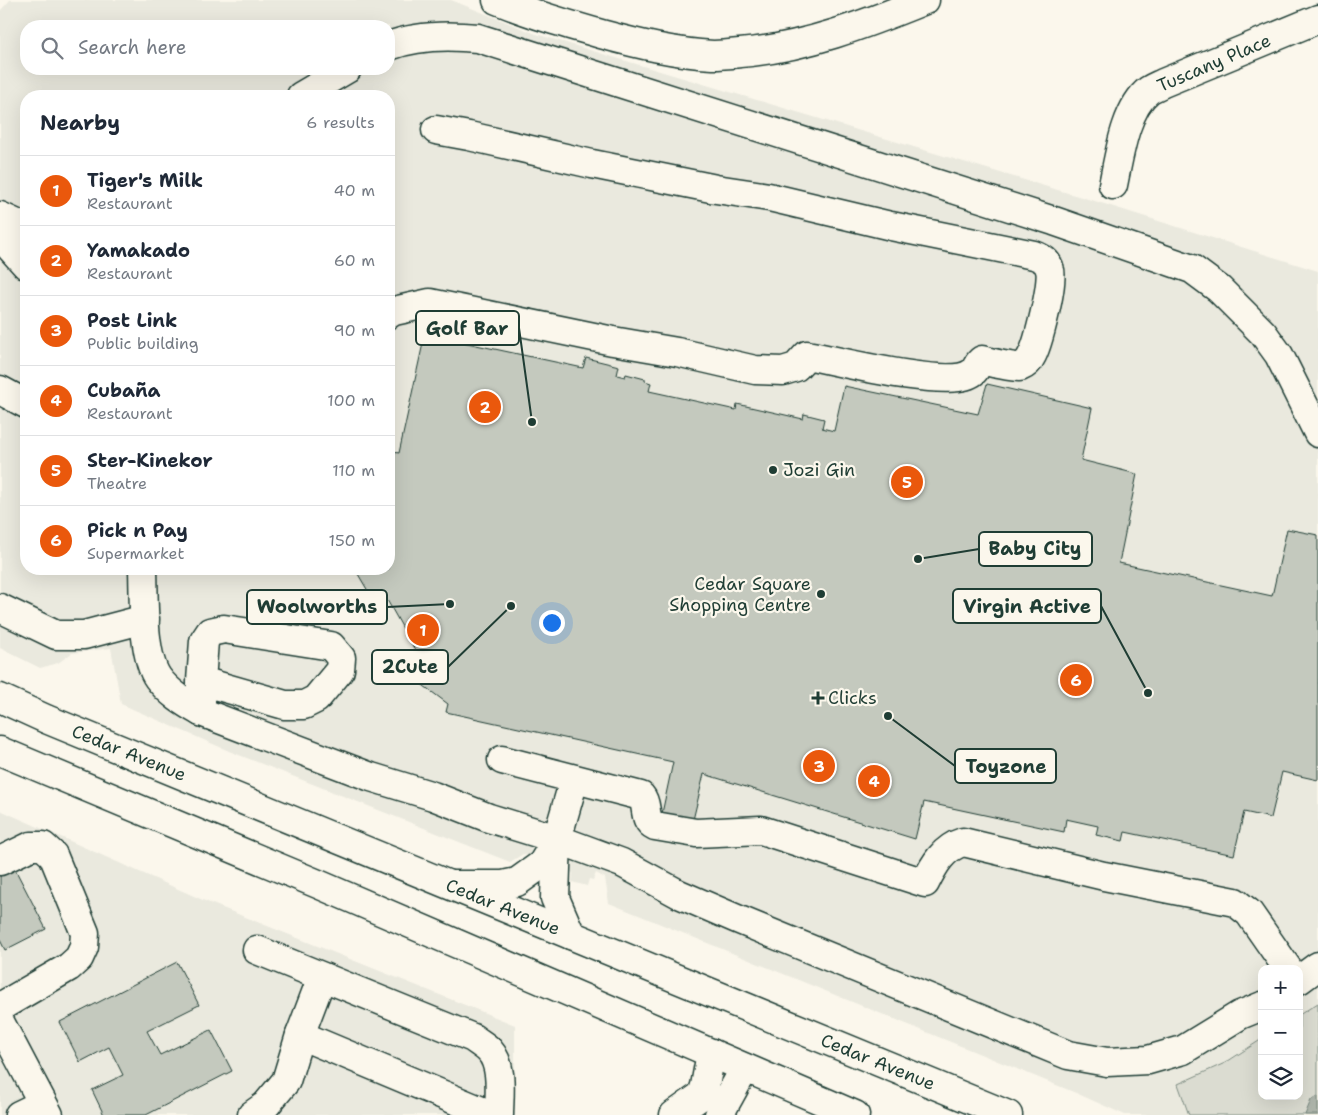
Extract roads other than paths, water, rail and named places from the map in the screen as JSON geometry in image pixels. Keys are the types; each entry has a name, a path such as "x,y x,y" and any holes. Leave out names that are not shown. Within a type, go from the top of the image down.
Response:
{"main road":[{"path":"497,0 538,16 627,41 670,51 715,55 761,52 808,41 874,21 925,0"},
{"name":"Tuscany Place","path":"1113,185 1125,133 1132,114 1149,91 1318,19"},
{"path":"395,44 421,38 452,36 478,38 1054,221 1192,269 1219,289 1263,333 1279,355 1318,433"},
{"path":"315,90 333,82"},
{"path":"395,311 430,303 613,341 677,352 755,370 783,371 796,367 807,355 915,377 948,378 964,376 974,372 982,360 1017,368 1026,363 1034,351 1039,332 1051,278 1048,264 1042,258 952,237 891,226 769,197 716,189 436,130"},
{"path":"0,216 20,225"},
{"path":"0,236 16,258"},
{"path":"0,390 20,401"},
{"path":"143,575 147,649 158,678 181,701 200,712 371,776 622,863 679,894 737,919 1068,1055 1107,1062 1148,1060 1184,1050 1240,1015 1258,1008"},
{"path":"0,608 56,635 84,635 145,619"},
{"path":"200,712 201,681 204,641 210,632 224,629 331,646 341,658 340,670 316,699 304,705 285,705 201,681"},
{"name":"Cedar Avenue","path":"0,698 46,719 1008,1115"},
{"path":"0,751 327,888 855,1115"},
{"path":"502,760 641,796 644,800 647,820 655,826 696,833 761,830 926,883 934,866 944,853 953,846 964,842 1104,876 1235,902 1249,913 1288,965"},
{"path":"571,935 555,898 557,839 574,780"},
{"path":"450,885 503,885 517,882 542,864 557,839"},
{"path":"0,861 30,846 43,846 53,855 85,933 84,947 78,958 69,967 0,1007"},
{"path":"257,950 473,1038 490,1050 496,1062 499,1079 499,1115"},
{"path":"1303,981 1318,966"},
{"path":"252,1115 266,1105 286,1081 322,977"},
{"path":"0,1022 37,1111"},
{"path":"300,1036 490,1115"},
{"path":"674,1115 702,1095 711,1053"},
{"path":"719,1115 745,1068"}],"place":[{"name":"Yamakado","path":"485,407"},
{"name":"Golf Bar","path":"532,422"},
{"name":"Jozi Gin","path":"773,470"},
{"name":"Ster-Kinekor","path":"907,482"},
{"name":"Baby City","path":"918,559"},
{"name":"Cedar Square Shopping Centre","path":"821,594"},
{"name":"Woolworths","path":"450,604"},
{"name":"2Cute","path":"511,606"},
{"name":"Tiger's Milk","path":"423,630"},
{"name":"Pick n Pay","path":"1076,680"},
{"name":"Virgin Active","path":"1148,693"},
{"name":"Clicks","path":"818,698"},
{"name":"Toyzone","path":"888,716"},
{"name":"Post Link","path":"819,766"},
{"name":"Cubaña","path":"874,781"}]}
